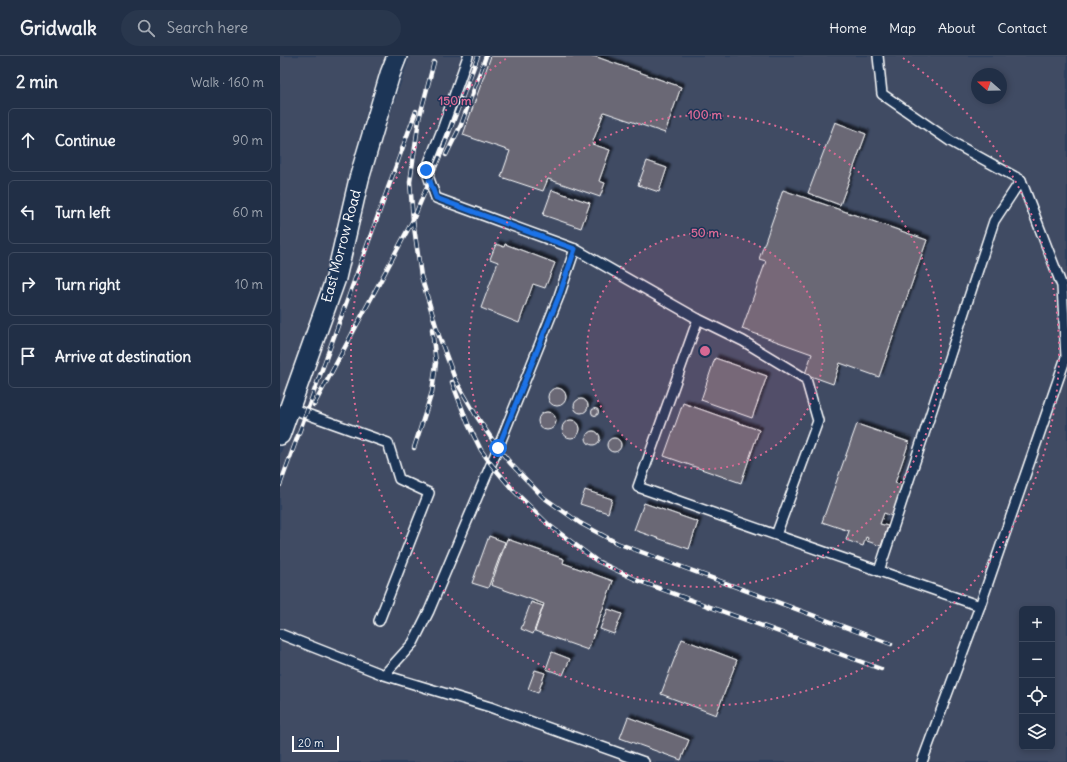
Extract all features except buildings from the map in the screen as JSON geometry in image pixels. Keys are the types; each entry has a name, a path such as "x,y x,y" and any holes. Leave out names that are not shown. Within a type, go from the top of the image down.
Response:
{"street":[{"name":"East Morrow Road","path":"280,434 336,278 358,179 390,74 397,56"}],"lane":[{"path":"468,56 426,170 436,198 575,249 698,320 743,341 806,379 818,421 776,535"},
{"path":"878,56 882,94 950,141 1021,180 1062,286 1066,357 980,606 922,762"},
{"path":"879,571 994,221 1021,180"},
{"path":"384,675 412,643 430,611 559,296 575,249"},
{"path":"698,320 638,487 980,606"},
{"path":"290,408 388,443 399,479 429,493 379,621"},
{"path":"280,634 384,675 490,707 644,762"},
{"path":"614,751 615,762"}],"shaded area":[{"path":"280,56 387,56 367,111 348,180 328,266 313,316 280,409"},
{"path":"410,56 1067,56 1067,762 280,762 280,455 337,298 373,164"}],"railway":[{"path":"314,405 413,220 442,151 478,56"},
{"path":"446,155 461,125 486,56"},
{"path":"434,62 419,119 410,182 413,220 421,276 439,336 455,379 477,417 498,448 511,464 543,497 580,523 617,543 891,644"},
{"path":"280,485 416,111"},
{"path":"414,448 432,392 436,363 432,329"},
{"path":"452,382 468,424 481,450 491,464 513,490 549,525 597,561 639,581 881,669"}],"route":[{"path":"426,170 436,198 575,249 559,296 498,448"}]}
